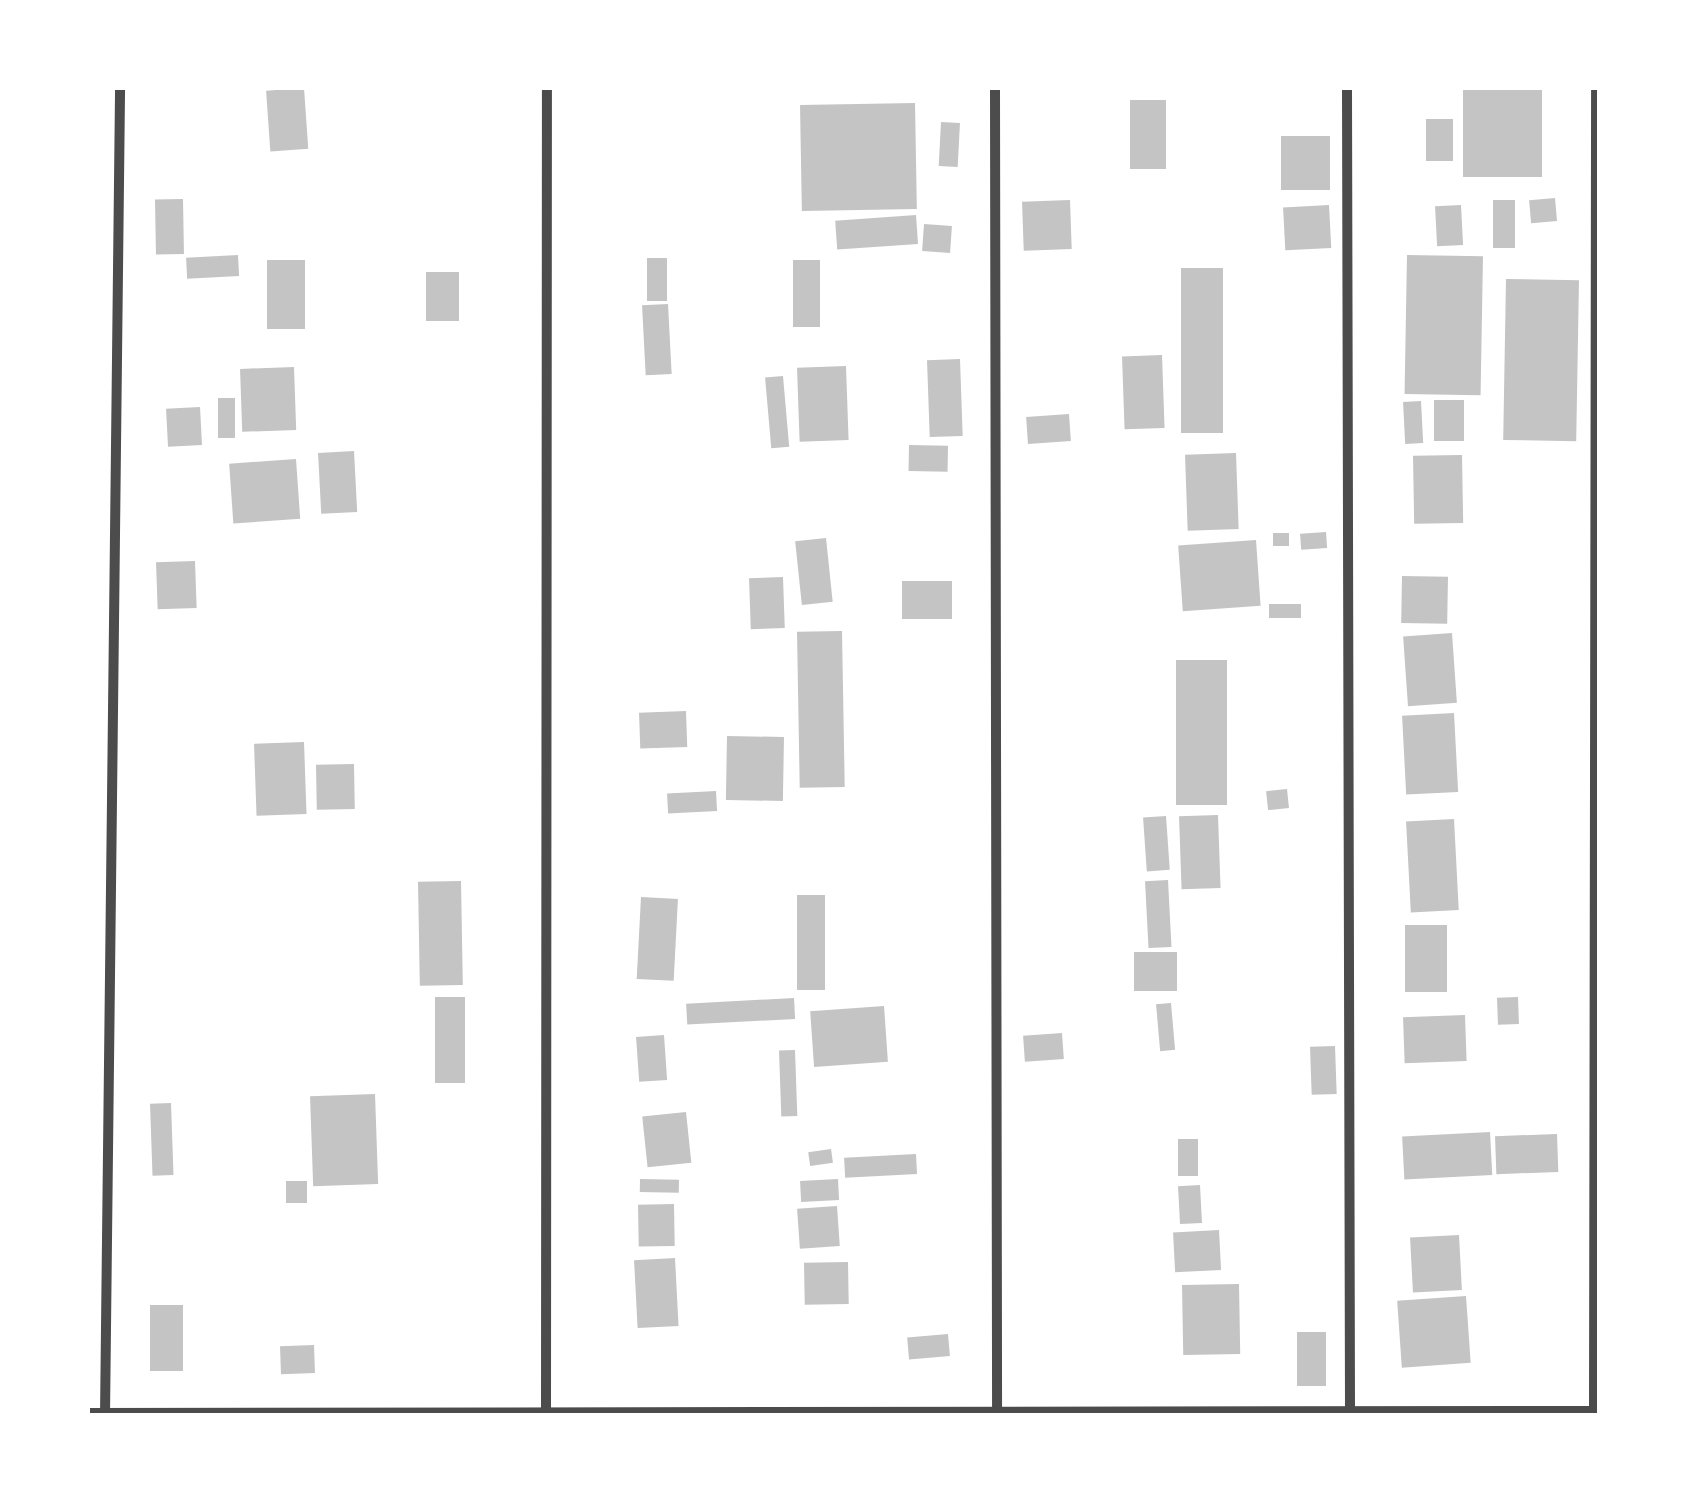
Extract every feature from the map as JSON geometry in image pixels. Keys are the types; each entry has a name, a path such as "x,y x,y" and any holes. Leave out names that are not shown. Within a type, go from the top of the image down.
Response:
{"street":[{"path":"105,1414 120,88"},
{"path":"546,1414 547,88"},
{"path":"995,88 997,1414"},
{"path":"1347,88 1350,1414"},
{"path":"88,1413 1596,1412 1596,88"}],"building":[{"path":"304,88 308,149 270,152 266,91"},
{"path":"1463,88 1542,88 1542,177 1463,177"},
{"path":"1130,100 1166,100 1166,169 1130,169"},
{"path":"915,103 917,209 802,211 800,105"},
{"path":"1426,119 1453,119 1453,161 1426,161"},
{"path":"941,122 960,123 958,167 939,166"},
{"path":"1281,136 1330,136 1330,190 1281,190"},
{"path":"1555,198 1557,221 1531,223 1529,200"},
{"path":"155,199 183,199 184,254 156,254"},
{"path":"1070,200 1072,249 1024,251 1022,202"},
{"path":"1493,200 1515,200 1515,248 1493,248"},
{"path":"1329,205 1331,248 1285,250 1283,207"},
{"path":"1461,205 1463,245 1437,246 1435,206"},
{"path":"916,215 918,244 837,250 835,221"},
{"path":"924,224 952,226 950,253 922,251"},
{"path":"238,255 239,276 187,279 186,258"},
{"path":"1407,255 1483,256 1481,395 1405,394"},
{"path":"647,258 667,258 667,301 647,301"},
{"path":"267,260 305,260 305,329 267,329"},
{"path":"793,260 820,260 820,327 793,327"},
{"path":"1181,268 1223,268 1223,433 1181,433"},
{"path":"426,272 459,272 459,321 426,321"},
{"path":"1506,279 1579,280 1576,441 1503,440"},
{"path":"668,304 672,374 646,375 642,305"},
{"path":"1162,355 1165,428 1125,429 1122,356"},
{"path":"960,359 963,436 930,437 927,360"},
{"path":"846,366 849,440 800,442 797,368"},
{"path":"294,367 296,430 242,432 240,369"},
{"path":"783,376 789,447 771,448 765,378"},
{"path":"218,398 235,398 235,438 218,438"},
{"path":"1434,400 1464,400 1464,441 1434,441"},
{"path":"1421,401 1423,443 1405,444 1403,402"},
{"path":"200,407 202,445 168,447 166,409"},
{"path":"1069,414 1071,441 1028,444 1026,417"},
{"path":"909,445 948,446 948,472 909,471"},
{"path":"354,451 357,512 321,514 318,453"},
{"path":"1236,453 1239,529 1188,531 1185,455"},
{"path":"1462,455 1463,523 1414,524 1413,456"},
{"path":"296,459 300,519 233,524 229,464"},
{"path":"1326,532 1327,548 1301,550 1300,534"},
{"path":"1273,533 1289,533 1289,546 1273,546"},
{"path":"826,538 833,602 802,605 795,541"},
{"path":"1256,540 1261,606 1183,611 1178,545"},
{"path":"195,561 197,608 158,609 156,562"},
{"path":"1402,576 1448,577 1447,624 1401,623"},
{"path":"783,577 785,628 751,629 749,578"},
{"path":"902,581 952,581 952,619 902,619"},
{"path":"1269,604 1301,604 1301,618 1269,618"},
{"path":"842,631 845,787 800,788 797,632"},
{"path":"1452,633 1457,703 1408,706 1403,636"},
{"path":"1176,660 1227,660 1227,805 1176,805"},
{"path":"686,711 687,747 640,749 639,713"},
{"path":"1454,713 1458,792 1406,795 1402,716"},
{"path":"727,736 784,737 783,801 726,800"},
{"path":"304,742 307,814 257,816 254,744"},
{"path":"354,764 355,809 317,810 316,765"},
{"path":"1287,789 1289,808 1268,810 1266,791"},
{"path":"716,791 717,811 668,814 667,794"},
{"path":"1218,815 1221,888 1182,889 1179,816"},
{"path":"1166,816 1170,870 1147,871 1143,818"},
{"path":"1454,819 1459,910 1411,912 1406,822"},
{"path":"1168,880 1172,947 1149,948 1145,881"},
{"path":"461,881 463,985 420,986 418,882"},
{"path":"797,895 825,895 825,990 797,990"},
{"path":"641,897 678,899 674,981 637,979"},
{"path":"1405,925 1447,925 1447,992 1405,992"},
{"path":"1134,952 1177,952 1177,991 1134,991"},
{"path":"435,997 465,997 465,1083 435,1083"},
{"path":"1518,997 1519,1024 1498,1025 1497,998"},
{"path":"794,998 795,1019 687,1025 686,1004"},
{"path":"1171,1003 1175,1050 1160,1051 1156,1004"},
{"path":"884,1006 888,1062 814,1067 810,1011"},
{"path":"1465,1015 1467,1061 1405,1063 1403,1017"},
{"path":"1062,1033 1064,1059 1025,1062 1023,1036"},
{"path":"664,1035 667,1080 639,1082 636,1037"},
{"path":"1335,1046 1337,1094 1312,1095 1310,1047"},
{"path":"795,1050 797,1116 781,1117 779,1051"},
{"path":"375,1094 378,1184 313,1186 310,1096"},
{"path":"171,1103 174,1175 153,1176 150,1104"},
{"path":"686,1112 691,1163 648,1167 642,1117"},
{"path":"1490,1132 1492,1175 1404,1180 1402,1137"},
{"path":"1557,1134 1558,1172 1496,1174 1495,1136"},
{"path":"1178,1139 1198,1139 1198,1176 1178,1176"},
{"path":"831,1149 833,1163 810,1166 808,1152"},
{"path":"916,1154 917,1174 845,1178 844,1158"},
{"path":"640,1179 679,1180 679,1193 640,1192"},
{"path":"838,1179 839,1200 801,1202 800,1181"},
{"path":"286,1181 307,1181 307,1203 286,1203"},
{"path":"1200,1185 1202,1223 1180,1224 1178,1186"},
{"path":"674,1204 675,1246 639,1247 638,1205"},
{"path":"837,1206 840,1246 800,1249 797,1209"},
{"path":"1219,1230 1221,1270 1175,1272 1173,1232"},
{"path":"1459,1235 1462,1290 1413,1292 1410,1238"},
{"path":"675,1258 679,1326 638,1328 634,1260"},
{"path":"848,1262 849,1304 805,1305 804,1263"},
{"path":"1239,1284 1240,1354 1183,1355 1182,1285"},
{"path":"1466,1296 1471,1363 1402,1368 1397,1301"},
{"path":"150,1305 183,1305 183,1371 150,1371"},
{"path":"1297,1332 1326,1332 1326,1386 1297,1386"},
{"path":"948,1334 950,1356 909,1359 907,1338"},
{"path":"314,1345 315,1373 281,1374 280,1346"}]}
